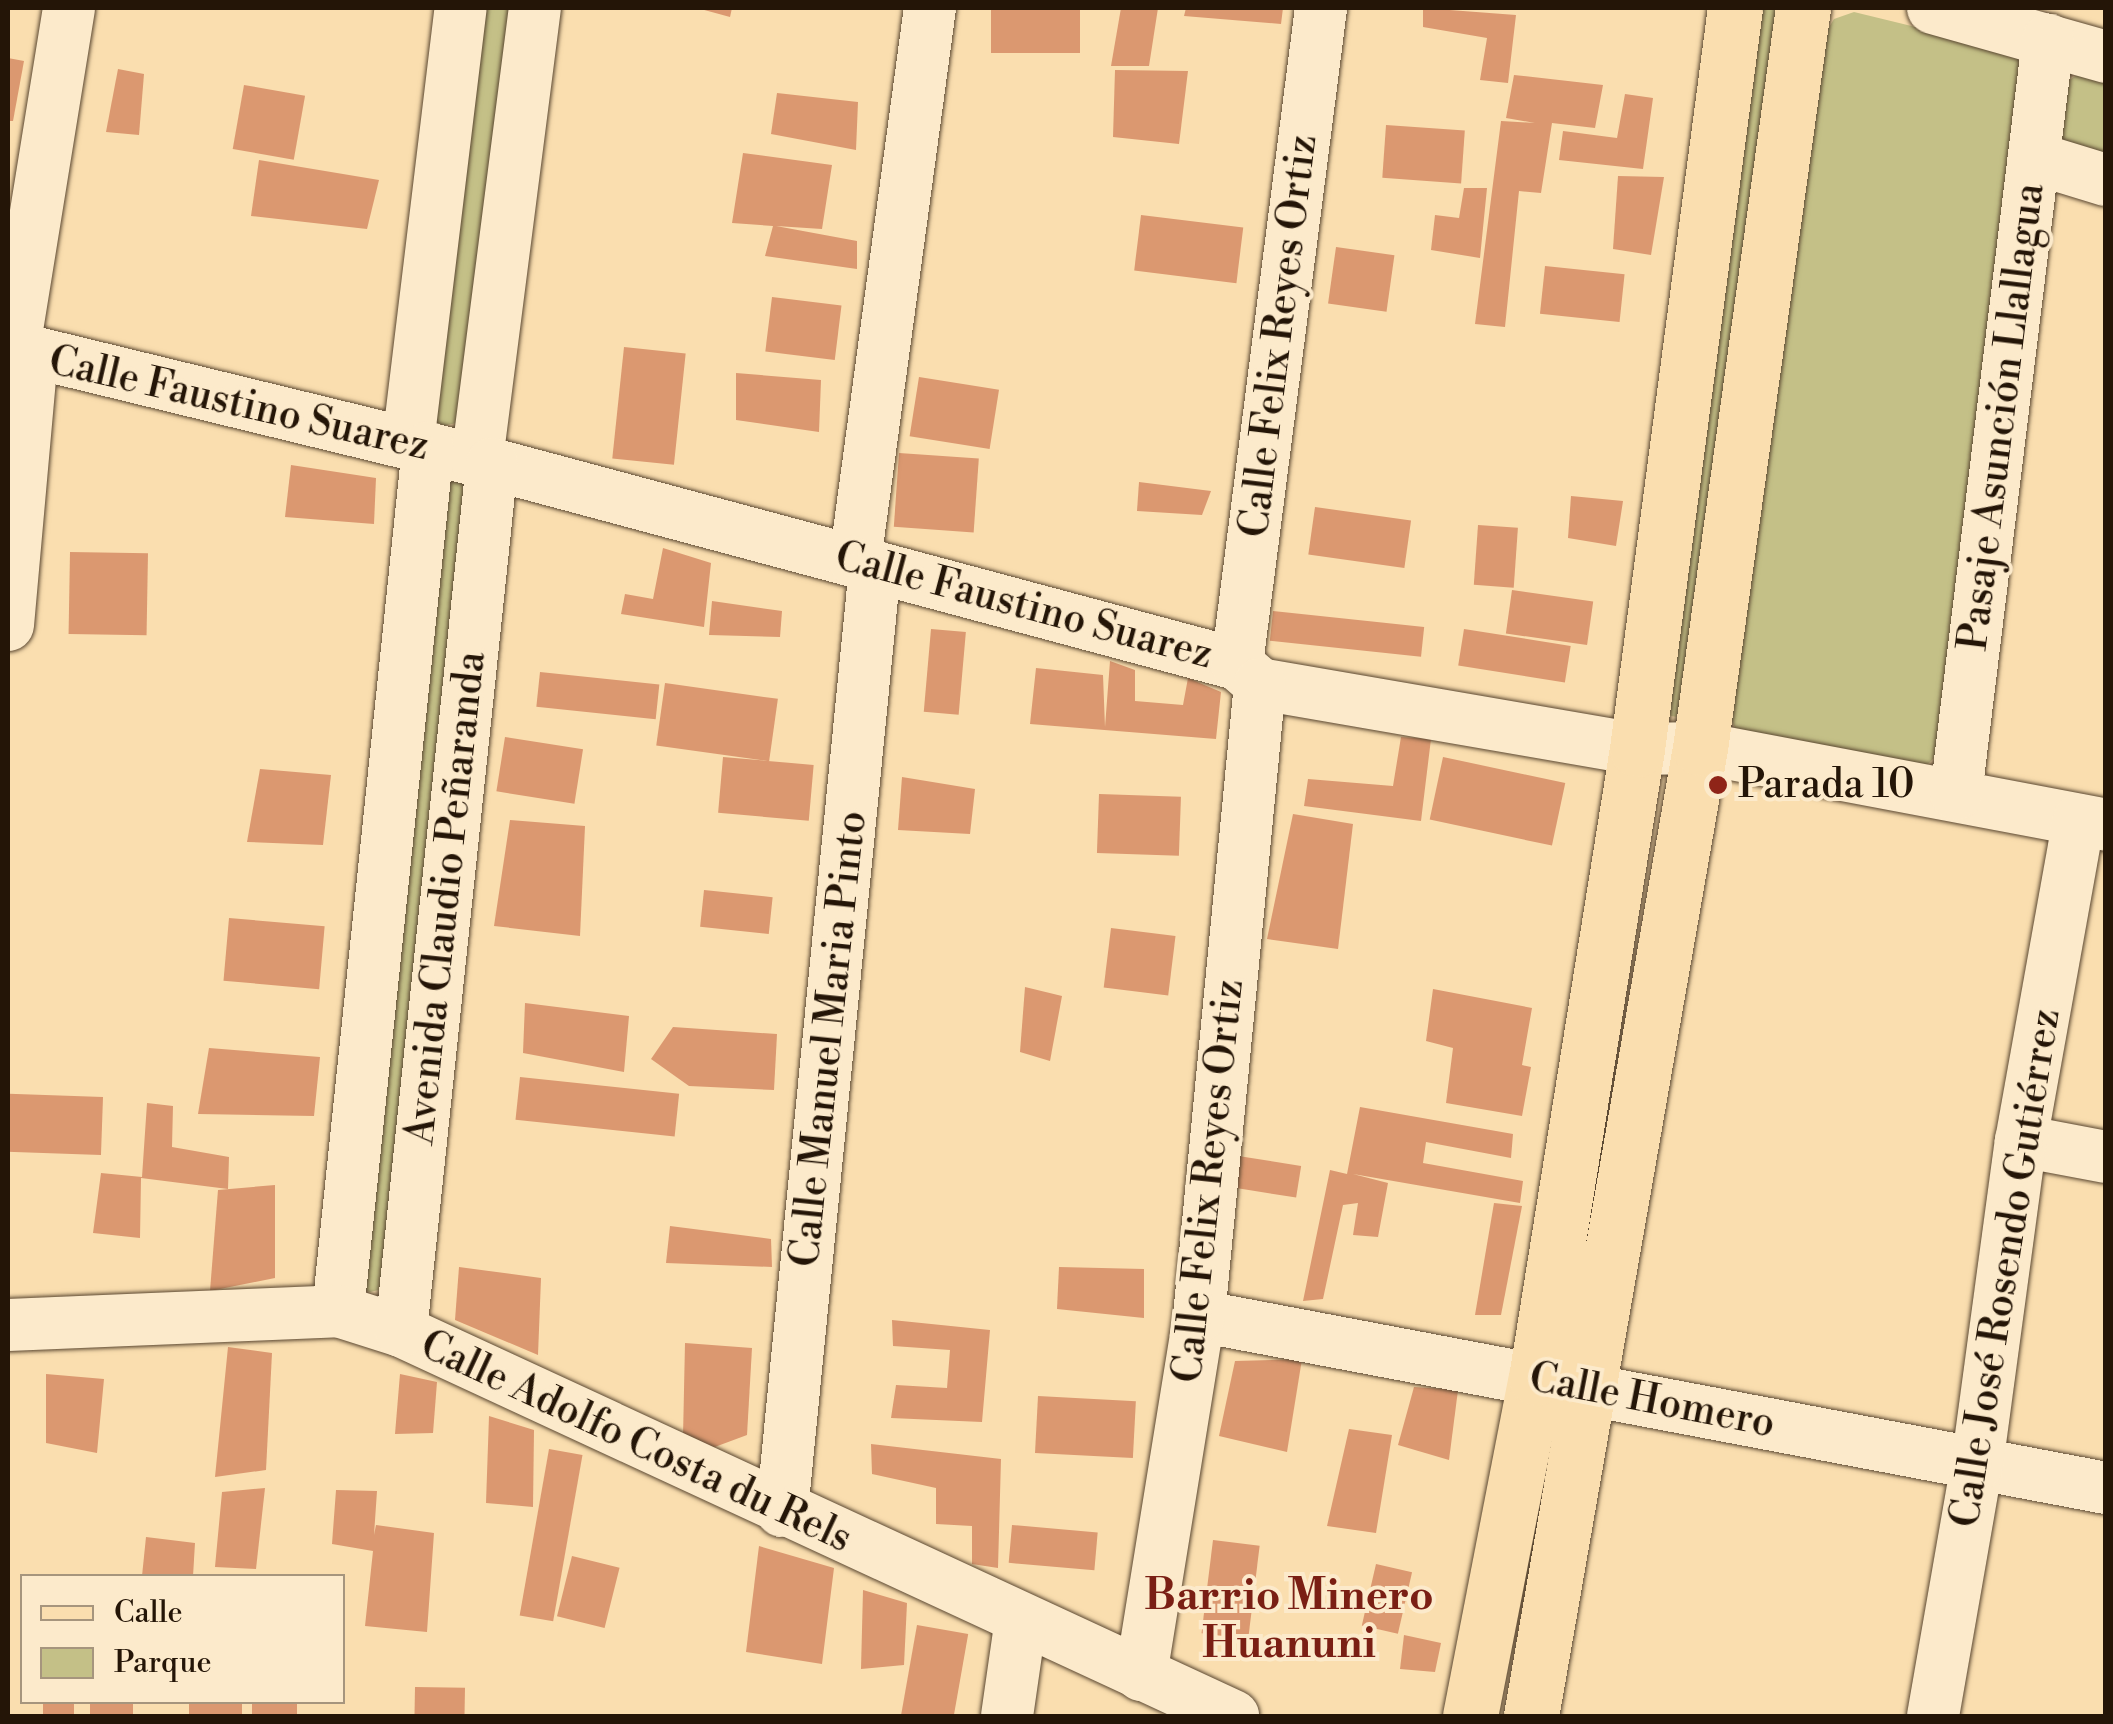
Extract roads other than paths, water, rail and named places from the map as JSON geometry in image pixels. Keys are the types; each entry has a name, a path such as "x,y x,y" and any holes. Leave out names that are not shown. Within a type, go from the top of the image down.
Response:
{"main road":[{"path":"1470,1716 1536,1378 1637,749 1735,8"},
{"path":"1532,1716 1700,748 1804,8"}],"street":[{"path":"8,625 18,350 69,8"},
{"name":"Avenida Claudio Peñaranda","path":"400,1332 451,454 461,8"},
{"name":"Avenida Claudio Peñaranda","path":"338,1311 451,454 535,8"},
{"name":"Calle Manuel Maria Pinto","path":"782,1511 865,564 930,8"},
{"name":"Calle Felix Reyes Ortiz","path":"1141,1675 1199,1316 1248,674 1321,8"},
{"path":"1933,8 2106,57"},
{"name":"Pasaje Asunción Llallagua","path":"1956,794 2048,40"},
{"path":"2034,158 2106,180"},
{"name":"Calle Faustino Suarez","path":"18,350 451,454 865,564 1248,674 1637,749 1700,748 2092,822"},
{"name":"Calle José Rosendo Gutiérrez","path":"1932,1716 1977,1465 2022,1141 2092,822"},
{"path":"2022,1141 2106,1157"},
{"name":"Calle Adolfo Costa du Rels","path":"8,1325 338,1311 400,1332 1233,1716"},
{"name":"Calle Homero","path":"1199,1316 1590,1386 2106,1488"},
{"path":"1007,1716 1021,1619"}],"place":[{"name":"Parada 10","path":"1718,785"}],"district":[{"name":"Barrio Minero Huanuni","path":"1289,1621"}]}
